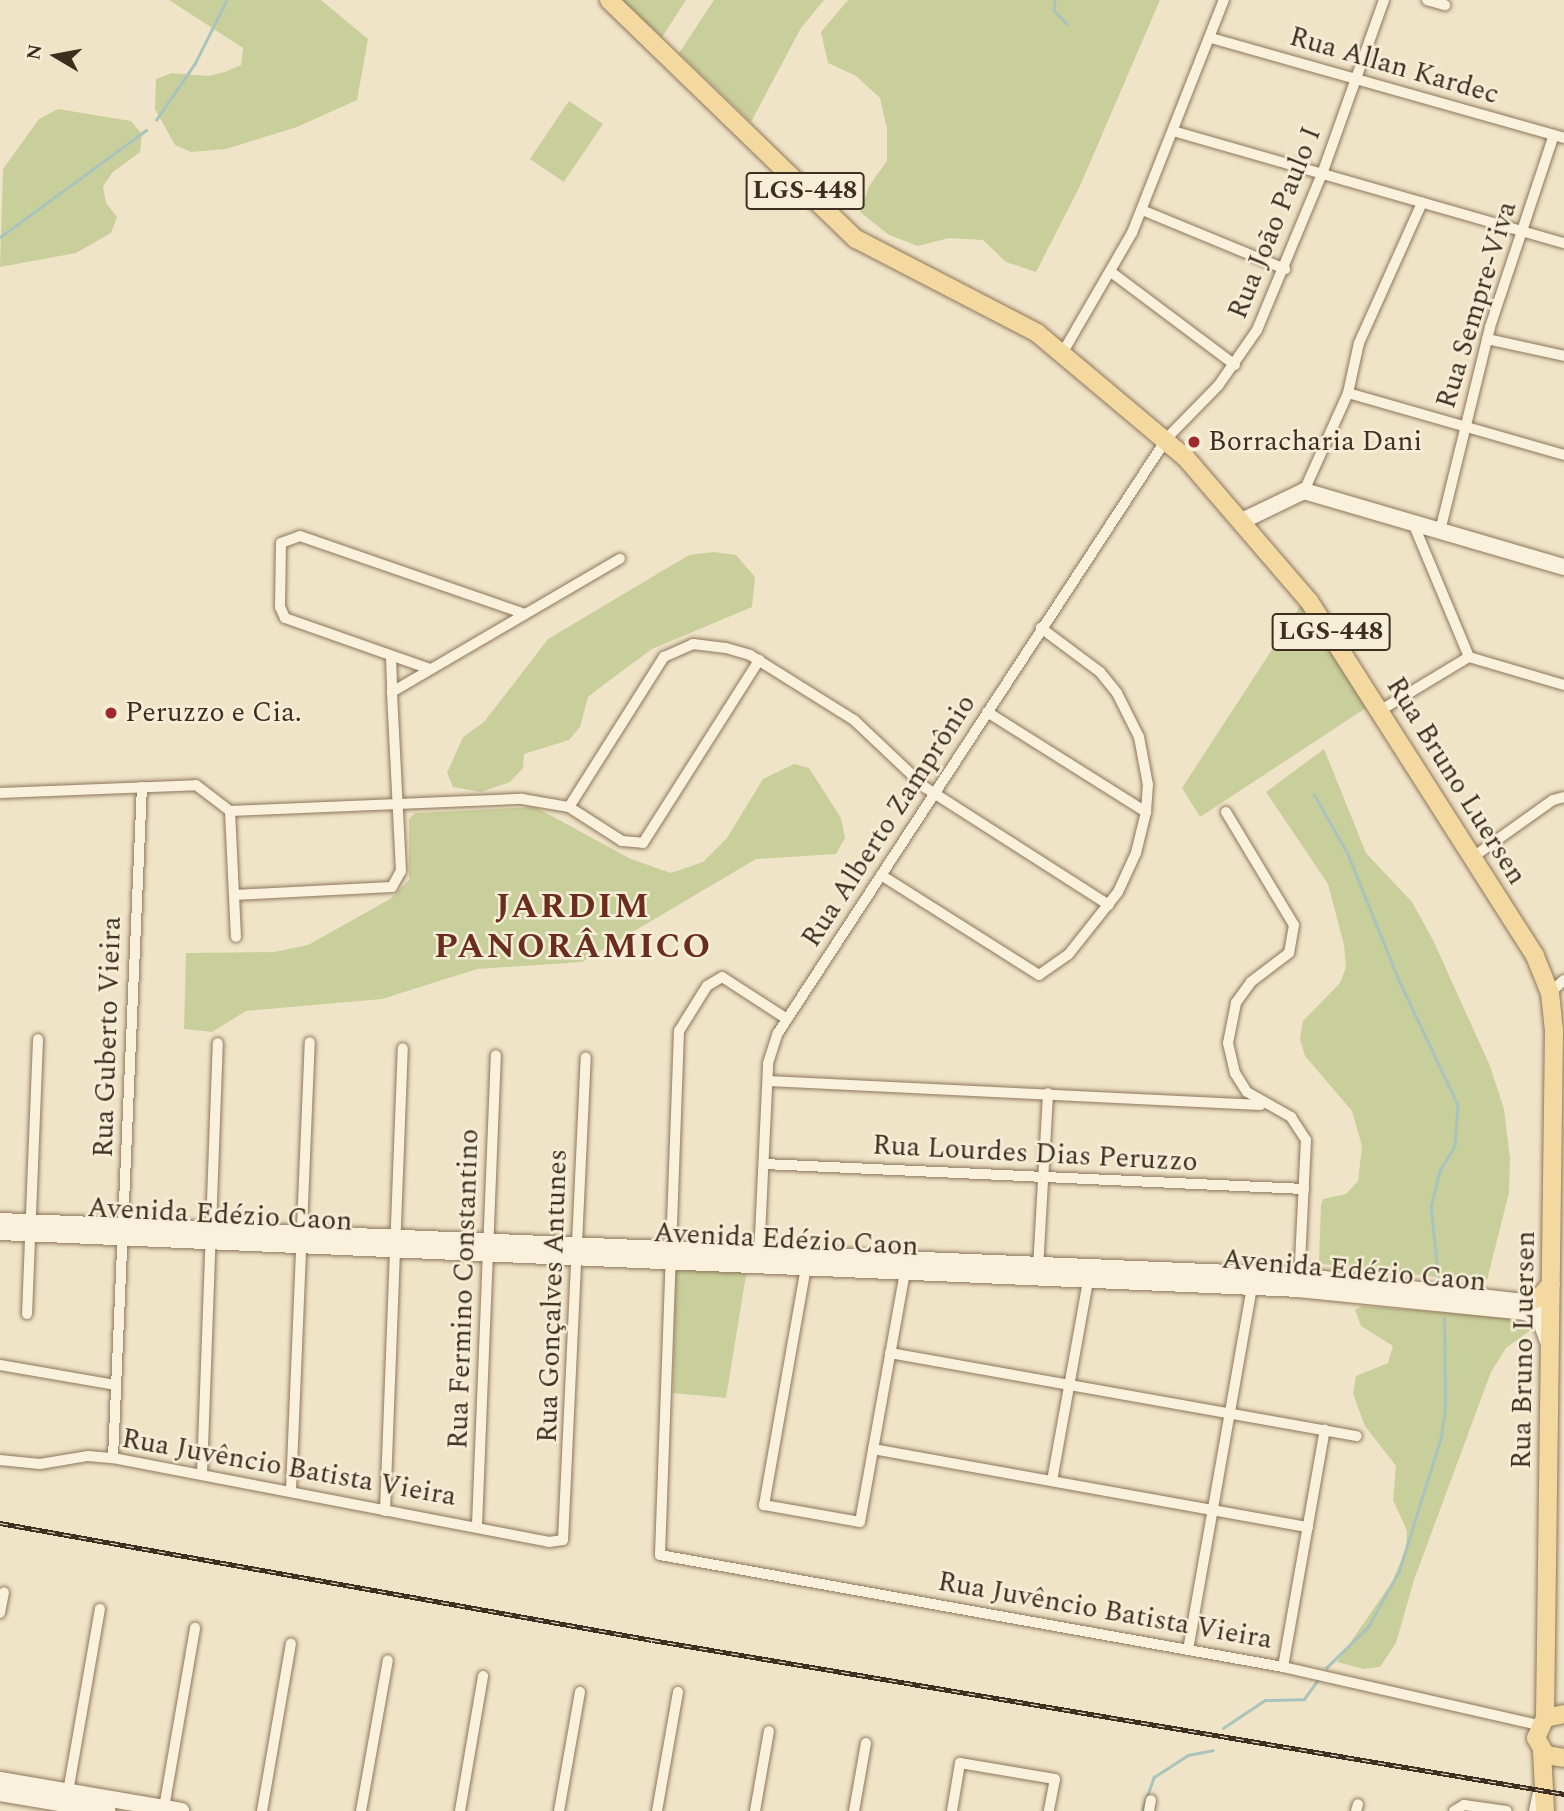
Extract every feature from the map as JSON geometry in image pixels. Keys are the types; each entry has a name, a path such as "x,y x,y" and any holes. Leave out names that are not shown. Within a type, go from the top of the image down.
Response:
{"main road":[{"name":"Rua Bruno Luersen","path":"609,0 856,239 998,310 1063,352 1167,438 1244,520 1309,601 1381,710 1535,956 1550,993 1554,1030 1547,1672 1542,1721 1536,1738 1542,1751 1545,1811"},
{"path":"1244,520 1304,491 1564,567"},
{"name":"Avenida Edézio Caon","path":"0,1221 30,1228"},
{"name":"Avenida Edézio Caon","path":"0,1232 30,1228 1299,1282 1529,1301 1550,1310"},
{"name":"Avenida Edézio Caon","path":"759,1259 806,1267 905,1272 1038,1271 1088,1280 1252,1287 1299,1282 1526,1312 1540,1320 1550,1345"},
{"path":"1529,1301 1539,1298 1551,1284"},
{"name":"Rua Bruno Luersen","path":"1547,1672 1564,1714"},
{"path":"1542,1721 1564,1714"},
{"path":"1542,1751 1564,1759 1555,1781 1554,1811"},
{"path":"0,1780 66,1802 108,1811"},
{"path":"0,1793 66,1802 181,1811"}],"street":[{"path":"1063,352 1111,272 1142,210 1224,0"},
{"name":"Rua João Paulo I","path":"1167,438 1235,365 1258,330 1322,174 1384,0"},
{"path":"1427,0 1446,5"},
{"name":"Rua Allan Kardec","path":"1211,38 1559,137"},
{"path":"1173,131 1564,243"},
{"name":"Rua Sempre-Viva","path":"1440,531 1487,339 1522,231 1559,137"},
{"path":"1304,491 1348,393 1359,343 1422,202"},
{"path":"1142,210 1285,269"},
{"path":"1111,272 1235,365"},
{"path":"1487,339 1564,356"},
{"path":"1348,393 1564,455"},
{"name":"Rua Alberto Zamprônio","path":"759,1259 770,1054 787,1019 1167,438"},
{"path":"1413,523 1469,657"},
{"path":"430,670 282,615 279,550 286,538 300,536 525,614"},
{"path":"392,692 620,559"},
{"path":"881,875 1039,975 1068,955 1109,905 1136,853 1146,812 1144,757 1129,713 1100,672 1041,628"},
{"path":"569,807 656,666 670,651 702,645 739,650 760,660 866,729 934,793 1109,905"},
{"path":"234,895 393,887 401,871 391,656"},
{"path":"1381,710 1469,657 1564,685"},
{"path":"0,793 196,785 230,811 522,799 569,807 622,841 638,845 648,839 760,660"},
{"path":"987,712 1146,812"},
{"name":"Rua Guberto Vieira","path":"113,1458 142,787"},
{"path":"1473,857 1553,800 1564,797"},
{"path":"230,811 236,937"},
{"path":"1226,812 1289,916 1294,936 1289,953 1251,982 1231,1014 1230,1058 1242,1086 1267,1106 1291,1117 1303,1132 1304,1189 1299,1282"},
{"path":"670,1255 677,1041 683,1023 711,981 722,976 787,1019"},
{"path":"1550,993 1564,980"},
{"path":"27,1314 38,1039"},
{"path":"291,1490 310,1042"},
{"path":"202,1474 218,1043"},
{"path":"385,1511 403,1048"},
{"name":"Rua Fermino Constantino","path":"477,1525 496,1055"},
{"name":"Rua Gonçalves Antunes","path":"566,1536 586,1058"},
{"path":"768,1081 1218,1100 1267,1106"},
{"path":"1218,1100 1242,1086"},
{"path":"1038,1271 1048,1093"},
{"name":"Rua Lourdes Dias Peruzzo","path":"764,1164 1304,1189"},
{"name":"Rua Juvêncio Batista Vieira","path":"670,1255 660,1555 1283,1667 1542,1721"},
{"path":"806,1267 764,1505 859,1522 905,1272"},
{"path":"1052,1481 1088,1280"},
{"path":"1188,1650 1252,1287"},
{"path":"890,1353 1357,1436"},
{"path":"0,1365 116,1385"},
{"path":"1283,1667 1325,1430"},
{"path":"873,1449 1308,1527"},
{"name":"Rua Juvêncio Batista Vieira","path":"0,1460 40,1464 88,1456 113,1458 291,1490 385,1511 477,1525 549,1542 566,1536"},
{"path":"0,1613 4,1592"},
{"path":"66,1802 100,1609"},
{"path":"164,1808 195,1628"},
{"path":"262,1811 291,1643"},
{"path":"361,1811 388,1660"},
{"path":"460,1811 484,1676"},
{"path":"559,1811 580,1692"},
{"path":"657,1811 678,1692"},
{"path":"755,1811 769,1731"},
{"path":"854,1811 866,1743"},
{"path":"1534,1811 1542,1751"},
{"path":"952,1811 960,1763 1055,1779 1049,1811"},
{"path":"1454,1811 1464,1805 1507,1811"}],"green space":[{"path":"169,0 321,0 368,39 357,100 297,127 226,149 191,152 175,145 155,109 156,79 172,73 208,76 225,72 241,65 243,48"},
{"path":"621,0 686,0 662,37"},
{"path":"714,0 824,0 801,28 751,122 679,53"},
{"path":"848,0 1160,0 1080,186 1036,272 1006,262 983,240 949,238 918,246 889,235 860,212 869,186 887,161 887,129 880,98 856,76 828,63 821,32"},
{"path":"569,101 603,124 564,182 530,159"},
{"path":"58,109 131,121 142,134 140,152 113,172 103,186 106,203 117,217 111,233 76,253 0,267 3,169 39,119"},
{"path":"714,552 736,555 755,577 752,607 652,649 588,697 580,727 569,740 524,754 523,768 510,782 481,792 453,787 447,773 463,737 484,722 548,639 689,555"},
{"path":"1301,605 1366,708 1200,817 1182,788"},
{"path":"1324,749 1366,853 1412,902 1433,940 1490,1066 1504,1109 1510,1159 1509,1193 1487,1280 1480,1282 1323,1264 1319,1260 1323,1199 1346,1194 1358,1181 1362,1146 1352,1111 1305,1056 1300,1039 1303,1021 1340,983 1346,967 1344,945 1328,884 1266,792"},
{"path":"794,764 809,768 841,818 845,838 836,854 756,859 582,962 477,969 382,999 246,1011 212,1032 184,1029 186,953 274,952 308,945 390,899 409,880 409,819 415,813 535,807 631,859 671,873 703,862 727,838 763,779"},
{"path":"676,1266 747,1269 726,1398 673,1393"},
{"path":"1362,1306 1513,1318 1530,1323 1531,1330 1506,1348 1491,1372 1414,1580 1396,1643 1380,1667 1364,1669 1337,1662 1392,1582 1406,1549 1407,1531 1393,1500 1396,1466 1365,1426 1353,1394 1356,1376 1388,1363 1393,1346 1361,1326 1355,1310"}],"waterway":[{"path":"1055,0 1054,10 1067,24"},
{"path":"156,120 195,63 226,1"},
{"path":"0,237 146,130"},
{"path":"1314,794 1348,854 1398,978 1458,1105 1455,1146 1440,1171 1431,1206 1439,1282"},
{"path":"1326,1668 1368,1627 1399,1571 1441,1437 1445,1407 1444,1318"},
{"path":"1223,1728 1265,1700 1304,1699 1317,1681"},
{"path":"1142,1811 1154,1777 1188,1755 1213,1750"}],"railway":[{"path":"0,1523 652,1640 1564,1794"}],"place":[{"name":"Borracharia Dani","path":"1194,442"},
{"name":"Peruzzo e Cia.","path":"111,713"}],"district":[{"name":"JARDIM PANORÂMICO","path":"573,927"}]}
